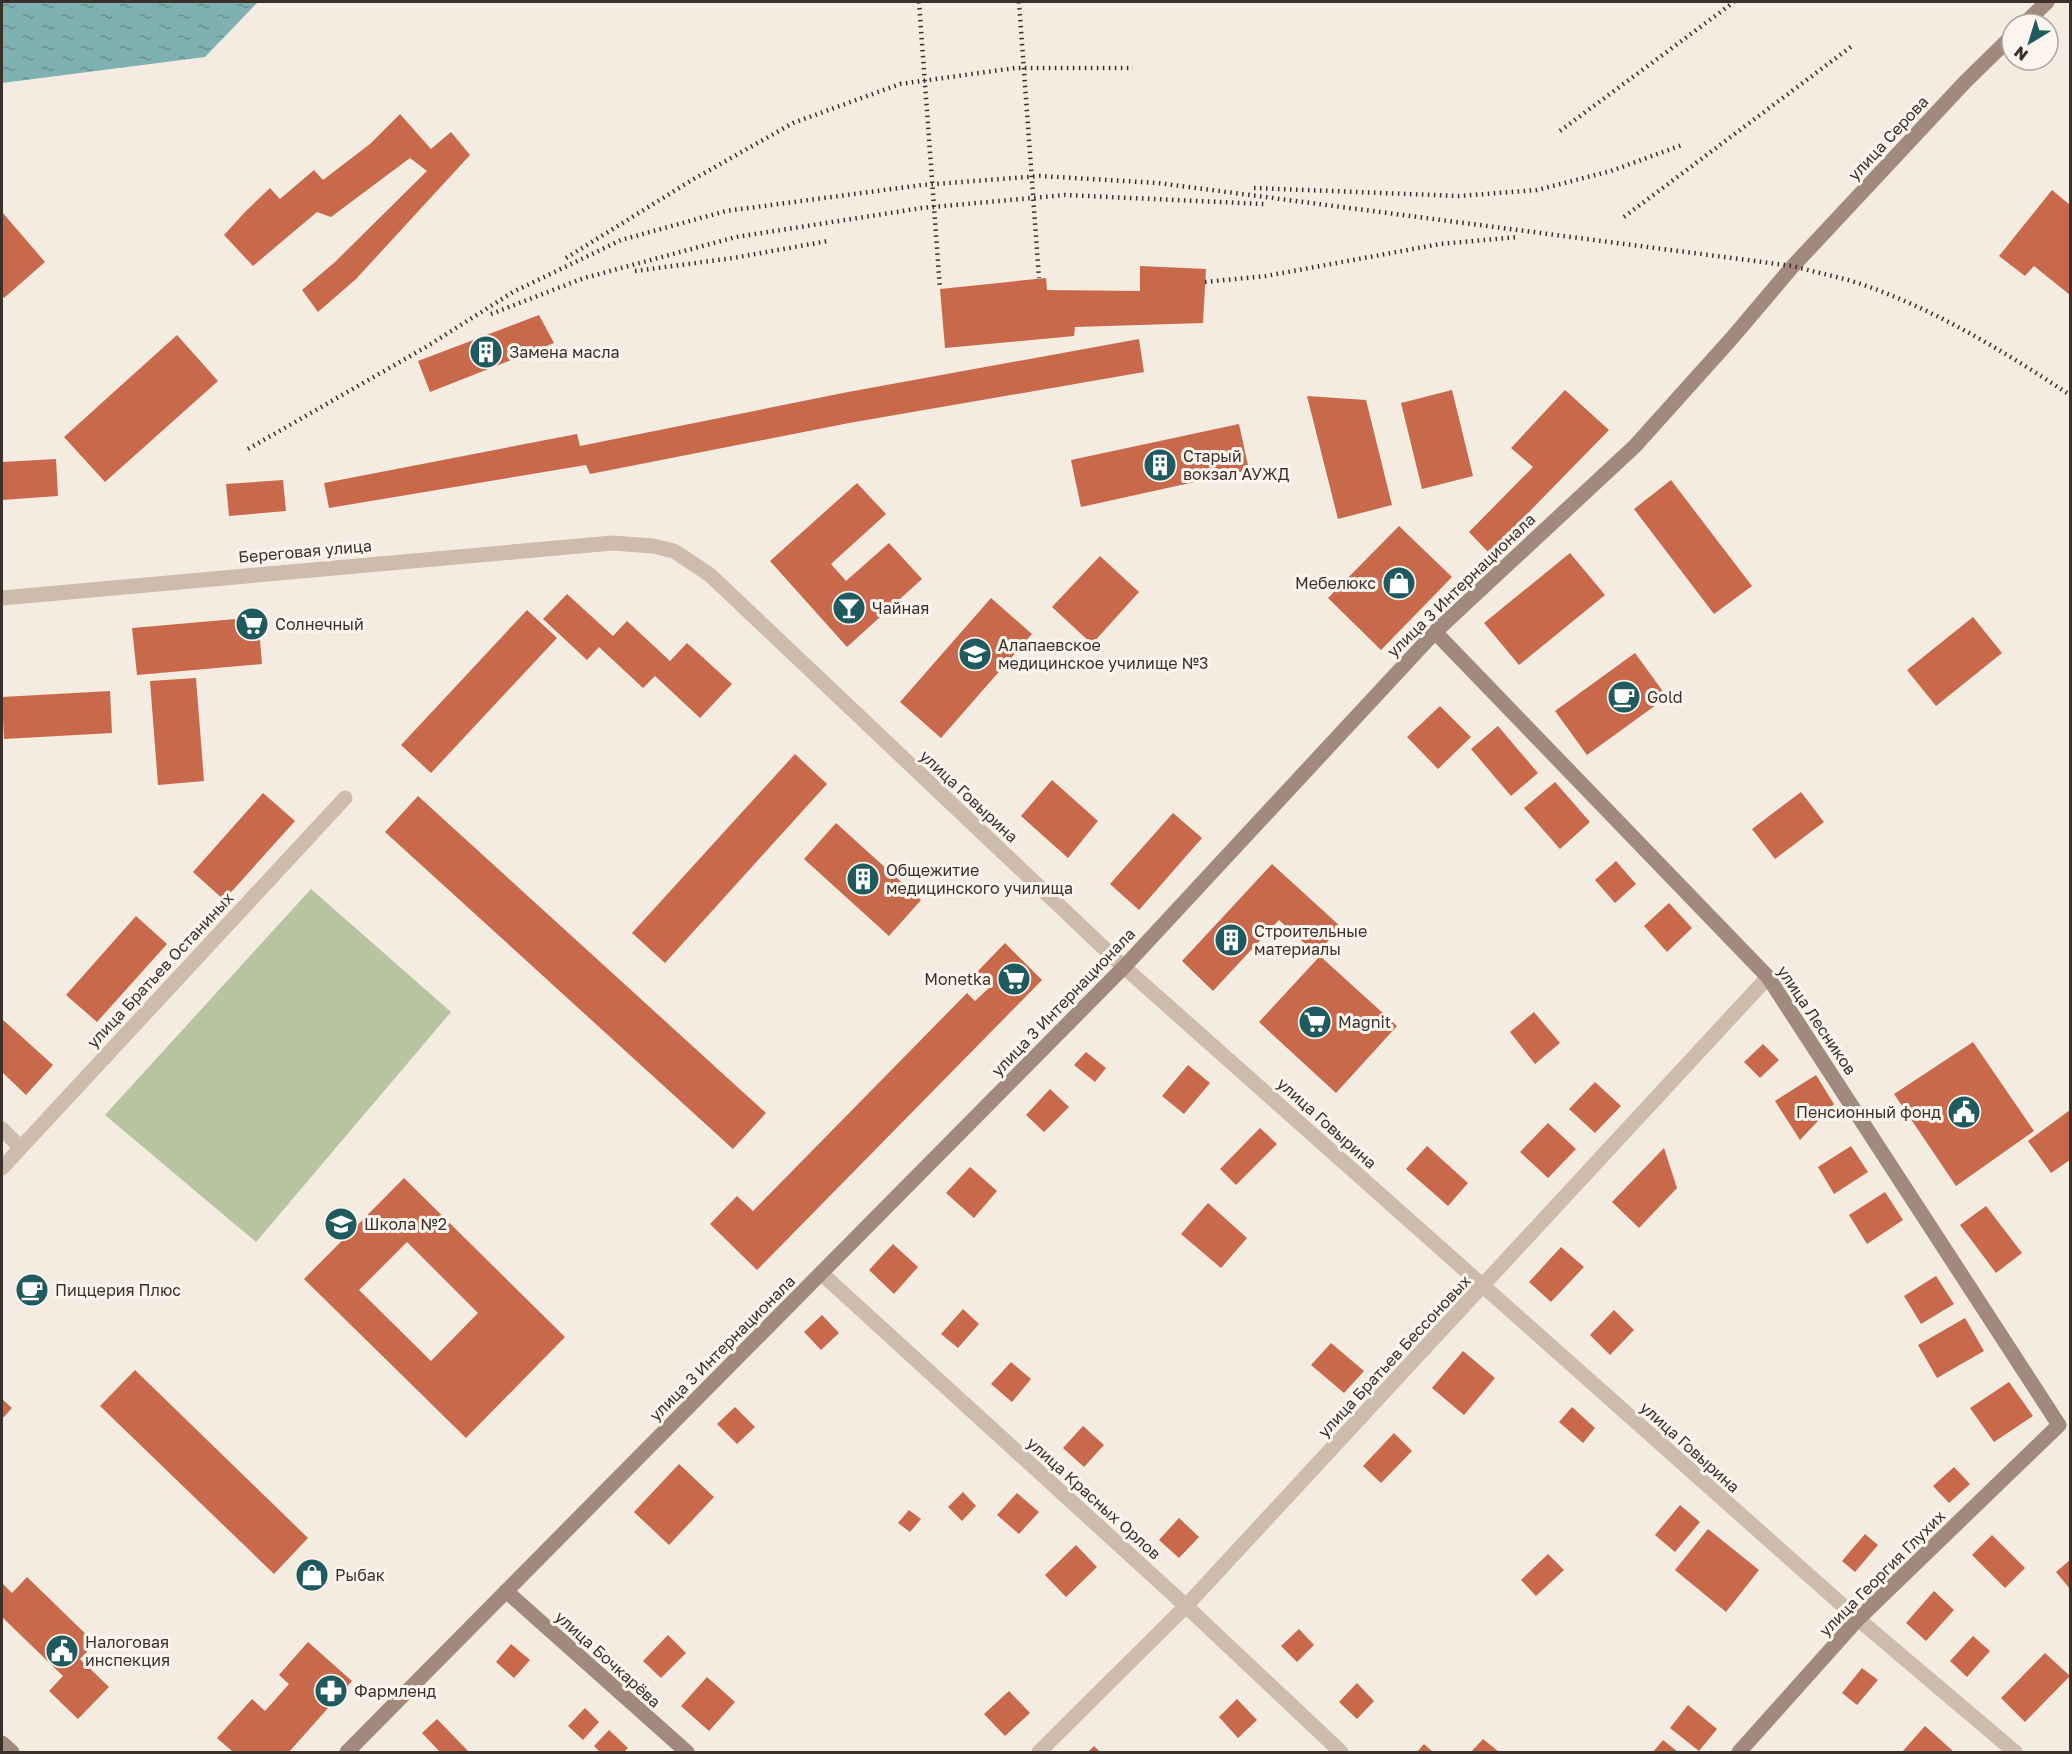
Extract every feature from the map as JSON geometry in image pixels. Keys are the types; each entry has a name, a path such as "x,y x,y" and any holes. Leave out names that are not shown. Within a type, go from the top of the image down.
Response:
{"main road":[{"name":"улица Серова","path":"1793,266 1965,82 2000,48"},
{"name":"улица 3 Интернационала","path":"348,1752 1124,967 1435,632 1635,446 1793,266"},
{"name":"улица Лесников","path":"1435,632 1768,977 2059,1425"},
{"name":"улица Георгия Глухих","path":"1739,1752 1858,1619 2059,1425"},
{"name":"улица Бочкарёва","path":"506,1592 687,1752"},
{"path":"2,1743 12,1752"}],"street":[{"name":"Береговая улица","path":"2,598 612,543"},
{"name":"улица Говырина","path":"612,543 653,546 674,551 710,575 1124,967 1858,1619 2015,1752"},
{"name":"улица Братьев Останиных","path":"2,1168 345,798"},
{"name":"улица Братьев Бессоновых","path":"1039,1752 1186,1606 1768,977"},
{"path":"2,1129 20,1147"},
{"name":"улица Красных Орлов","path":"821,1273 1186,1606 1341,1752"}],"green space":[{"path":"311,889 451,1012 256,1242 105,1115"}],"water":[{"path":"2,2 258,2 205,57 2,83"}],"building":[{"path":"400,114 431,149 451,132 470,155 356,279 318,312 302,290 335,262 427,171 410,158 331,217 317,212 253,266 224,235 270,188 280,199 314,170 323,180 370,144"},
{"path":"2052,190 2070,205 2070,295 2034,266 2025,276 1999,256"},
{"path":"2,212 45,262 4,298 2,295"},
{"path":"1140,266 1206,269 1203,323 1075,327 1074,336 945,348 940,289 1046,278 1047,290 1140,291"},
{"name":"Замена масла","path":"539,315 554,343 430,392 418,361"},
{"path":"177,335 218,381 105,482 64,437"},
{"path":"1139,339 1144,372 849,423 590,474 586,465 329,508 324,483 577,434 580,446 848,392"},
{"path":"1452,390 1473,476 1422,489 1401,403"},
{"path":"1565,390 1609,430 1489,553 1469,532 1533,467 1511,448"},
{"path":"1307,396 1366,400 1392,505 1338,519"},
{"name":"Старый вокзал АУЖД","path":"1239,424 1249,470 1081,507 1071,460"},
{"path":"56,459 58,496 2,500 2,462"},
{"path":"283,480 286,511 229,516 226,484"},
{"path":"1671,480 1752,586 1714,614 1634,509"},
{"path":"857,483 886,514 831,564 846,581 889,543 922,579 847,647 770,561"},
{"path":"1399,526 1452,577 1381,650 1328,598"},
{"path":"1570,553 1605,595 1519,665 1484,623"},
{"path":"1100,556 1139,592 1092,644 1052,607"},
{"path":"567,594 613,636 627,621 670,661 687,643 732,684 700,718 655,676 643,688 599,647 587,660 543,619"},
{"path":"991,598 1032,634 941,738 900,702"},
{"path":"527,610 557,638 431,773 401,745"},
{"path":"258,617 262,664 137,675 132,628"},
{"path":"1973,617 2002,653 1936,706 1907,670"},
{"path":"1635,653 1667,697 1587,755 1555,711"},
{"path":"196,678 204,781 158,785 150,681"},
{"path":"110,691 112,733 4,739 2,697"},
{"path":"1440,706 1471,737 1438,769 1407,737"},
{"path":"1498,726 1538,773 1511,796 1471,749"},
{"path":"795,754 827,784 665,963 632,933"},
{"path":"1052,780 1098,821 1068,858 1021,816"},
{"path":"1555,782 1590,822 1560,849 1524,808"},
{"path":"1801,792 1824,822 1775,859 1752,829"},
{"path":"263,793 295,821 224,900 193,872"},
{"path":"418,796 766,1113 733,1149 385,832"},
{"path":"1173,813 1202,838 1139,910 1110,884"},
{"name":"Общежитие медицинского училища","path":"836,823 921,900 889,936 804,859"},
{"path":"1616,861 1636,884 1615,903 1595,880"},
{"name":"Строительные материалы","path":"1272,864 1341,927 1316,954 1279,920 1213,991 1182,961"},
{"path":"1669,903 1692,928 1667,952 1644,926"},
{"path":"136,916 167,944 97,1022 66,995"},
{"path":"1005,943 1042,980 757,1270 710,1224 737,1196 753,1211 967,993 975,1001 989,988 975,974"},
{"path":"1320,956 1397,1026 1336,1093 1259,1022"},
{"path":"1534,1012 1560,1043 1535,1064 1510,1032"},
{"path":"2,1019 53,1065 26,1095 2,1072"},
{"name":"Пенсионный фонд","path":"1973,1042 2034,1131 1956,1186 1894,1094"},
{"path":"1763,1044 1779,1060 1760,1078 1744,1062"},
{"path":"1086,1052 1106,1068 1095,1082 1074,1065"},
{"path":"1188,1065 1210,1083 1184,1114 1162,1096"},
{"path":"1816,1075 1834,1104 1800,1140 1775,1101"},
{"path":"1595,1082 1621,1106 1595,1133 1569,1109"},
{"path":"1050,1089 1069,1107 1044,1132 1026,1115"},
{"path":"2070,1110 2070,1160 2051,1173 2028,1141"},
{"path":"1548,1123 1576,1149 1548,1178 1520,1152"},
{"path":"1260,1128 1277,1144 1236,1185 1220,1169"},
{"path":"1427,1146 1468,1183 1448,1206 1406,1169"},
{"path":"1851,1146 1868,1172 1834,1194 1818,1167"},
{"path":"1664,1148 1677,1188 1639,1228 1612,1202"},
{"path":"970,1167 997,1191 974,1218 946,1193"},
{"path":"404,1178 565,1337 466,1438 304,1279","holes":["407,1242 478,1313 431,1361 359,1290"]},
{"path":"1885,1192 1903,1220 1867,1244 1849,1215"},
{"path":"1208,1203 1247,1238 1221,1268 1181,1234"},
{"path":"1986,1206 2022,1253 1996,1273 1960,1225"},
{"path":"893,1244 918,1267 894,1294 869,1270"},
{"path":"1561,1247 1584,1267 1551,1302 1529,1282"},
{"path":"1936,1276 1954,1304 1921,1324 1904,1296"},
{"path":"963,1309 979,1324 958,1348 941,1334"},
{"path":"1614,1310 1634,1330 1610,1355 1590,1335"},
{"path":"822,1315 839,1333 821,1350 804,1332"},
{"path":"1965,1318 1984,1351 1937,1378 1918,1345"},
{"path":"1331,1343 1364,1371 1344,1393 1311,1365"},
{"path":"1463,1351 1495,1378 1464,1415 1432,1388"},
{"path":"1011,1362 1031,1379 1012,1402 991,1384"},
{"path":"135,1370 308,1538 274,1574 100,1406"},
{"path":"2009,1382 2033,1416 1994,1442 1970,1408"},
{"path":"2,1399 12,1408 2,1419"},
{"path":"735,1407 755,1427 737,1444 717,1424"},
{"path":"1572,1407 1595,1428 1583,1443 1559,1422"},
{"path":"1083,1426 1104,1445 1084,1467 1063,1448"},
{"path":"1394,1433 1412,1451 1381,1483 1363,1466"},
{"path":"679,1464 714,1497 669,1545 634,1512"},
{"path":"1954,1467 1970,1484 1949,1503 1933,1486"},
{"path":"963,1492 976,1506 962,1521 948,1507"},
{"path":"1017,1493 1039,1512 1019,1534 997,1515"},
{"path":"1680,1505 1700,1522 1675,1552 1655,1535"},
{"path":"909,1510 921,1519 910,1532 898,1523"},
{"path":"1179,1518 1199,1537 1179,1558 1159,1540"},
{"path":"1708,1529 1759,1570 1726,1612 1675,1570"},
{"path":"1865,1534 1878,1545 1855,1572 1842,1561"},
{"path":"1992,1535 2025,1568 2005,1588 1972,1555"},
{"path":"1076,1545 1097,1567 1066,1597 1045,1575"},
{"path":"1548,1554 1564,1570 1536,1596 1521,1580"},
{"path":"2070,1560 2070,1589 2056,1572"},
{"name":"Налоговая инспекция","path":"27,1577 95,1643 80,1659 109,1687 78,1719 49,1691 63,1676 2,1617 2,1583 12,1593"},
{"path":"1934,1591 1954,1610 1926,1641 1906,1623"},
{"path":"1299,1629 1314,1645 1297,1662 1281,1646"},
{"path":"668,1635 686,1653 661,1678 643,1661"},
{"path":"1973,1636 1990,1651 1967,1677 1950,1661"},
{"path":"308,1642 352,1681 289,1752 233,1752 217,1738 252,1699 265,1711 289,1684 279,1675"},
{"path":"511,1644 530,1660 514,1678 496,1662"},
{"path":"2045,1653 2070,1676 2025,1722 2001,1698"},
{"path":"1862,1668 1878,1680 1857,1705 1842,1693"},
{"path":"707,1677 735,1702 709,1731 681,1706"},
{"path":"1357,1683 1374,1701 1357,1719 1339,1702"},
{"path":"1009,1691 1030,1713 1005,1736 984,1714"},
{"path":"1237,1699 1257,1720 1238,1738 1219,1717"},
{"path":"1688,1705 1717,1729 1699,1751 1670,1728"},
{"path":"585,1708 599,1722 583,1740 568,1726"},
{"path":"437,1719 469,1752 440,1752 422,1733"},
{"path":"1925,1726 1954,1752 1902,1752"},
{"path":"609,1730 628,1748 624,1752 600,1752 594,1746"},
{"path":"1483,1739 1499,1752 1471,1752"},
{"path":"1663,1740 1678,1752 1653,1752"},
{"path":"1424,1744 1433,1752 1417,1752"},
{"path":"1094,1746 1100,1752 1088,1752"}],"railway":[{"path":"919,2 940,289"},
{"path":"1019,2 1039,278"},
{"path":"1560,131 1734,2"},
{"path":"1624,217 1852,46"},
{"path":"566,258 692,180 793,123 900,84 1015,68 1133,68"},
{"path":"1254,188 1459,196 1537,190 1611,171 1682,145"},
{"path":"248,449 426,347 513,292 621,240 726,211 922,185 1040,176 1158,183 1793,266 1864,285 1918,307 1996,348 2070,395"},
{"path":"491,314 584,278 736,237 922,208 1065,195 1264,204"},
{"path":"1205,282 1266,276 1440,244 1518,237"},
{"path":"635,271 733,258 828,241"}],"place":[{"name":"Замена масла","path":"486,352"},
{"name":"Старый вокзал АУЖД","path":"1160,465"},
{"name":"Мебелюкс","path":"1399,583"},
{"name":"Чайная","path":"849,608"},
{"name":"Солнечный","path":"252,624"},
{"name":"Алапаевское медицинское училище №3","path":"975,654"},
{"name":"Gold","path":"1624,697"},
{"name":"Общежитие медицинского училища","path":"863,879"},
{"name":"Строительные материалы","path":"1231,940"},
{"name":"Monetka","path":"1014,979"},
{"name":"Magnit","path":"1315,1022"},
{"name":"Пенсионный фонд","path":"1964,1112"},
{"name":"Школа №2","path":"341,1224"},
{"name":"Пиццерия Плюс","path":"32,1290"},
{"name":"Рыбак","path":"312,1575"},
{"name":"Налоговая инспекция","path":"62,1651"},
{"name":"Фармленд","path":"331,1691"}]}
